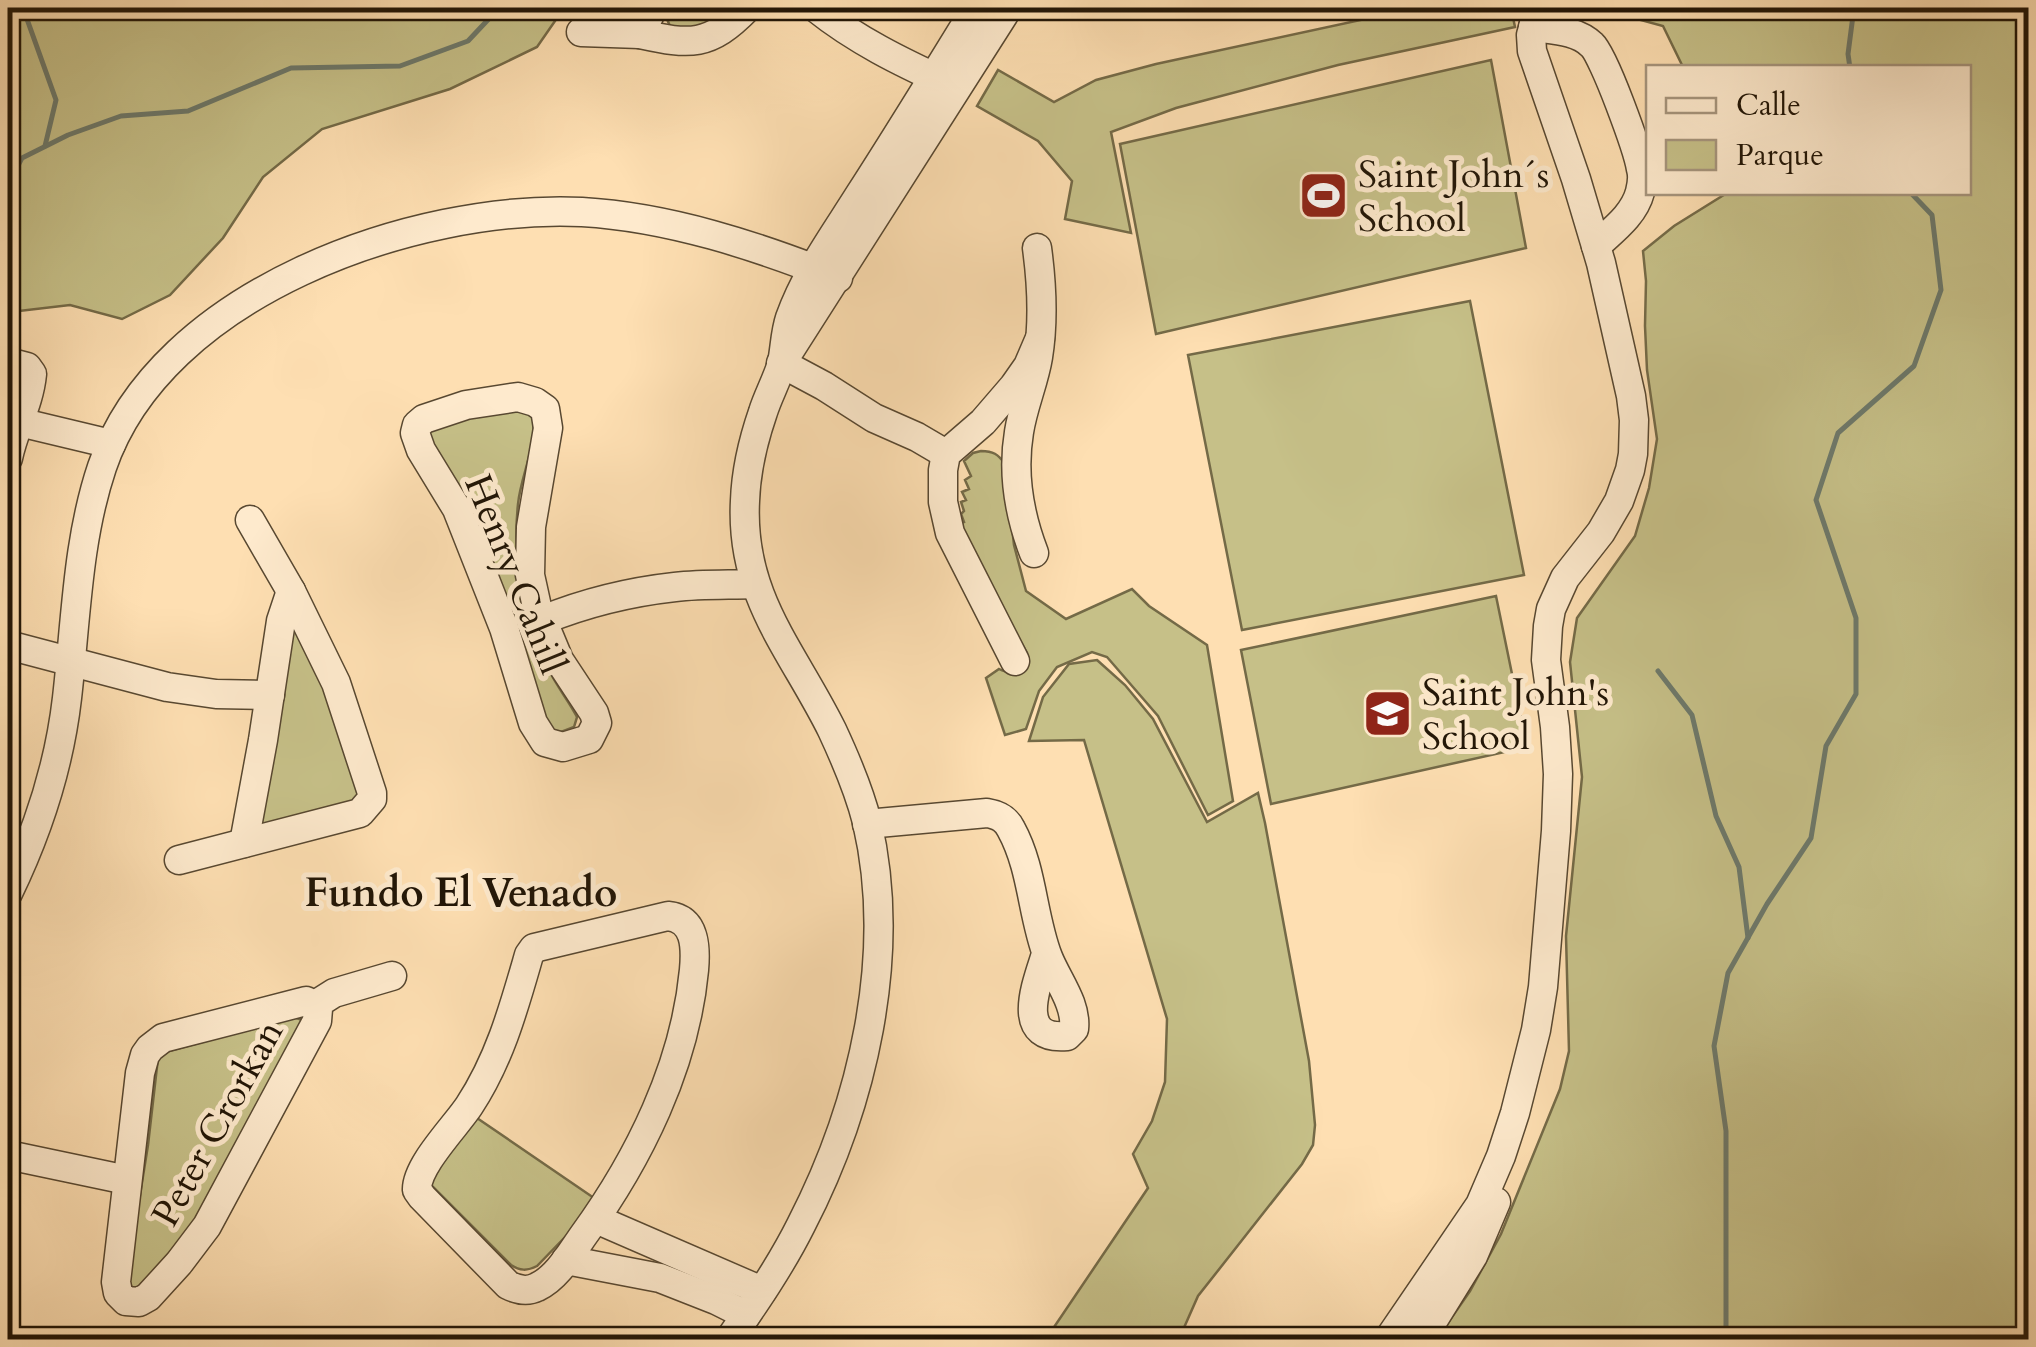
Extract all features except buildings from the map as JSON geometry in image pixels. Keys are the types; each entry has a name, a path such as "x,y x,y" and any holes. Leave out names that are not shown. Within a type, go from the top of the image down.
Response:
{"street":[{"path":"640,34 652,8"},
{"path":"581,32 700,41 725,29 748,8"},
{"path":"816,8 884,54 946,83"},
{"path":"946,83 976,8"},
{"path":"729,1340 798,1232 830,1161 864,1046 877,940 876,882 867,824 855,782 830,727 772,626 755,584 746,534 746,485 763,412 782,364 788,321 825,273 946,83 1008,8"},
{"path":"1388,1340 1480,1205 1516,1113 1536,1030 1548,947 1558,774 1546,660 1548,626 1565,578 1619,501 1633,454 1632,396 1596,246 1534,59 1531,44 1536,17 1580,36 1596,48 1640,162 1642,188 1635,206 1596,246"},
{"path":"8,893 45,806 61,739 82,560 96,491 111,444 159,372 216,320 246,301 352,251 418,229 512,214 580,212 678,227 825,273"},
{"path":"1034,553 1020,512 1016,469 1040,338 1042,293 1037,248"},
{"path":"1015,661 950,533 942,486 956,446 1014,386 1040,338"},
{"path":"8,362 27,367 32,374 27,404 13,433 8,458"},
{"path":"782,364 874,418 918,437 956,446 999,438 1017,448"},
{"name":"Henry Cahill","path":"518,397 545,410 548,428 531,528 530,575 543,620 560,660 597,724 589,739 563,748 545,742 533,723 504,628 457,509 417,441 417,425 424,419 466,405 518,397"},
{"path":"20,422 111,444"},
{"path":"179,860 360,813 372,799 336,683 250,520"},
{"name":"Henry Cahill","path":"543,620 577,606 662,589 755,584"},
{"path":"244,843 290,591"},
{"path":"8,646 167,687 216,694 270,695"},
{"path":"867,824 987,813 999,816 1010,826 1018,843 1046,954"},
{"path":"658,917 676,917 690,928 695,956 682,1038 651,1120 596,1219 566,1260 539,1286 525,1290 508,1285 422,1198 417,1190 418,1176 492,1066 534,948 658,917"},
{"name":"Peter Crorkan","path":"314,1005 345,989 392,976"},
{"name":"Peter Crorkan","path":"301,1002 314,1005 317,1020 207,1226 153,1292 144,1300 132,1302 121,1297 116,1282 128,1180 141,1064 150,1048 172,1035 301,1002"},
{"name":"Peter Crorkan","path":"8,1155 128,1180"},
{"path":"1420,1340 1474,1256 1500,1193 1501,1156"},
{"path":"596,1219 762,1291"},
{"path":"566,1260 660,1278 746,1315"}],"green space":[{"path":"8,8 95,8 137,17 166,8 564,8 537,47 450,89 322,129 263,177 223,238 170,295 122,319 70,305 8,309"},
{"path":"664,8 733,8 711,23 690,28 670,26"},
{"path":"1416,8 1511,8 1515,27 1338,65 1176,108 1111,132 1131,233 1065,219 1072,181 1038,141 977,106 998,70 1054,102 1096,80 1156,64"},
{"path":"1597,8 2028,8 2028,1339 1436,1340 1470,1291 1501,1234 1560,1089 1569,1051 1566,936 1582,777 1570,662 1577,618 1635,536 1649,488 1657,439 1647,370 1643,251 1724,195 1971,195 1971,65 1682,65 1663,26"},
{"name":"Saint John´s School","path":"1491,60 1526,248 1156,334 1120,144"},
{"path":"1470,301 1524,575 1242,630 1188,355"},
{"path":"524,407 532,412 534,423 518,504 518,568 532,630 552,676 577,717 574,727 561,732 548,731 428,444 429,432 460,419"},
{"path":"981,451 995,454 1005,464 1014,545 1026,591 1066,619 1132,589 1149,606 1207,645 1233,801 1208,815 1158,716 1107,657 1092,652 1057,667 1039,691 1026,729 1005,735 986,678 999,669 1018,670 1027,653 954,526 964,522 961,502 966,500 962,492 969,489 965,480 971,476 964,461"},
{"path":"1496,596 1527,747 1271,804 1241,650"},
{"path":"291,632 304,632 363,802 258,826"},
{"path":"1097,660 1125,685 1153,719 1207,822 1258,793 1309,1061 1313,1145 1198,1296 1179,1339 1046,1339 1148,1188 1133,1154 1152,1121 1165,1082 1167,1019 1084,740 1029,741 1043,697 1069,664"},
{"path":"294,1017 302,1020 198,1220 134,1294 126,1282 158,1058 169,1051"},
{"path":"474,1116 594,1198 569,1233 533,1268 511,1265 432,1186 430,1180"}],"waterway":[{"path":"23,8 56,100 45,146"},
{"path":"8,184 22,158 68,135 121,116 188,111 291,68 400,66 468,41 499,8"},
{"path":"1850,65 1854,8"},
{"path":"1726,1340 1726,1131 1714,1046 1728,973 1811,838 1826,746 1856,694 1856,618 1816,500 1838,433 1914,366 1941,290 1932,215 1913,195"},
{"path":"1658,671 1692,715 1716,816 1739,867 1748,938"}],"place":[{"name":"Saint John´s School","path":"1323,196"},
{"name":"Saint John's School","path":"1387,714"}],"district":[{"name":"Fundo El Venado","path":"461,892"}]}
